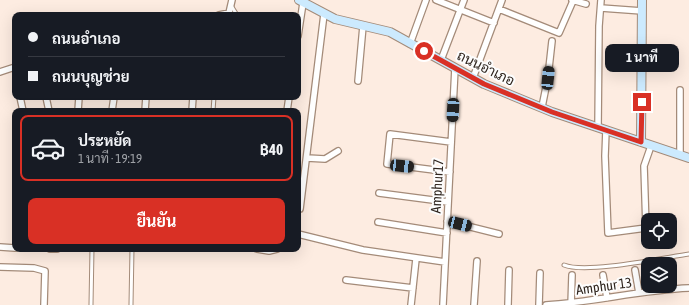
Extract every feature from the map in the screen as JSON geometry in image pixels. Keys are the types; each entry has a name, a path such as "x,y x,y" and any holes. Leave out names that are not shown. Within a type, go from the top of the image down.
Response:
{"street":[{"path":"410,44 426,0"},
{"path":"436,0 494,24"},
{"path":"441,60 464,0"},
{"path":"473,78 502,0"},
{"path":"499,9 559,34 573,0 586,4"},
{"path":"601,0 602,129 608,233 646,228 644,166 651,146"},
{"path":"641,142 642,0"},
{"path":"300,12 301,2"},
{"name":"ถนนอำเภอ","path":"301,2 335,19 390,32 473,78 542,107 689,158"},
{"path":"601,8 642,12"},
{"path":"301,201 324,14"},
{"path":"358,81 363,26"},
{"path":"542,107 548,78 552,41"},
{"path":"0,72 12,68"},
{"name":"Amphur17","path":"443,305 455,68"},
{"path":"680,90 680,155"},
{"path":"450,172 387,164 390,134 451,142"},
{"path":"307,158 325,159 338,151"},
{"path":"379,193 448,202"},
{"path":"447,221 499,234"},
{"path":"378,222 447,233"},
{"path":"301,235 363,250 445,262"},
{"path":"0,247 12,248"},
{"path":"411,305 416,258"},
{"path":"474,305 477,261"},
{"path":"0,267 27,268 45,271 44,305"},
{"path":"508,305 509,270"},
{"path":"635,270 638,293"},
{"path":"539,305 540,273"},
{"path":"571,304 572,275"},
{"path":"603,275 607,298"},
{"path":"346,280 413,288"},
{"name":"Amphur 13","path":"677,287 689,288"},
{"name":"Amphur 13","path":"546,305 571,304 641,292"}],"lane":[{"path":"231,3 236,12"},
{"path":"91,305 92,252"},
{"path":"131,305 132,252"},
{"path":"564,265 575,268 603,266 689,254"}],"route":[{"path":"424,51 484,84 552,112 641,142 642,102"}]}
